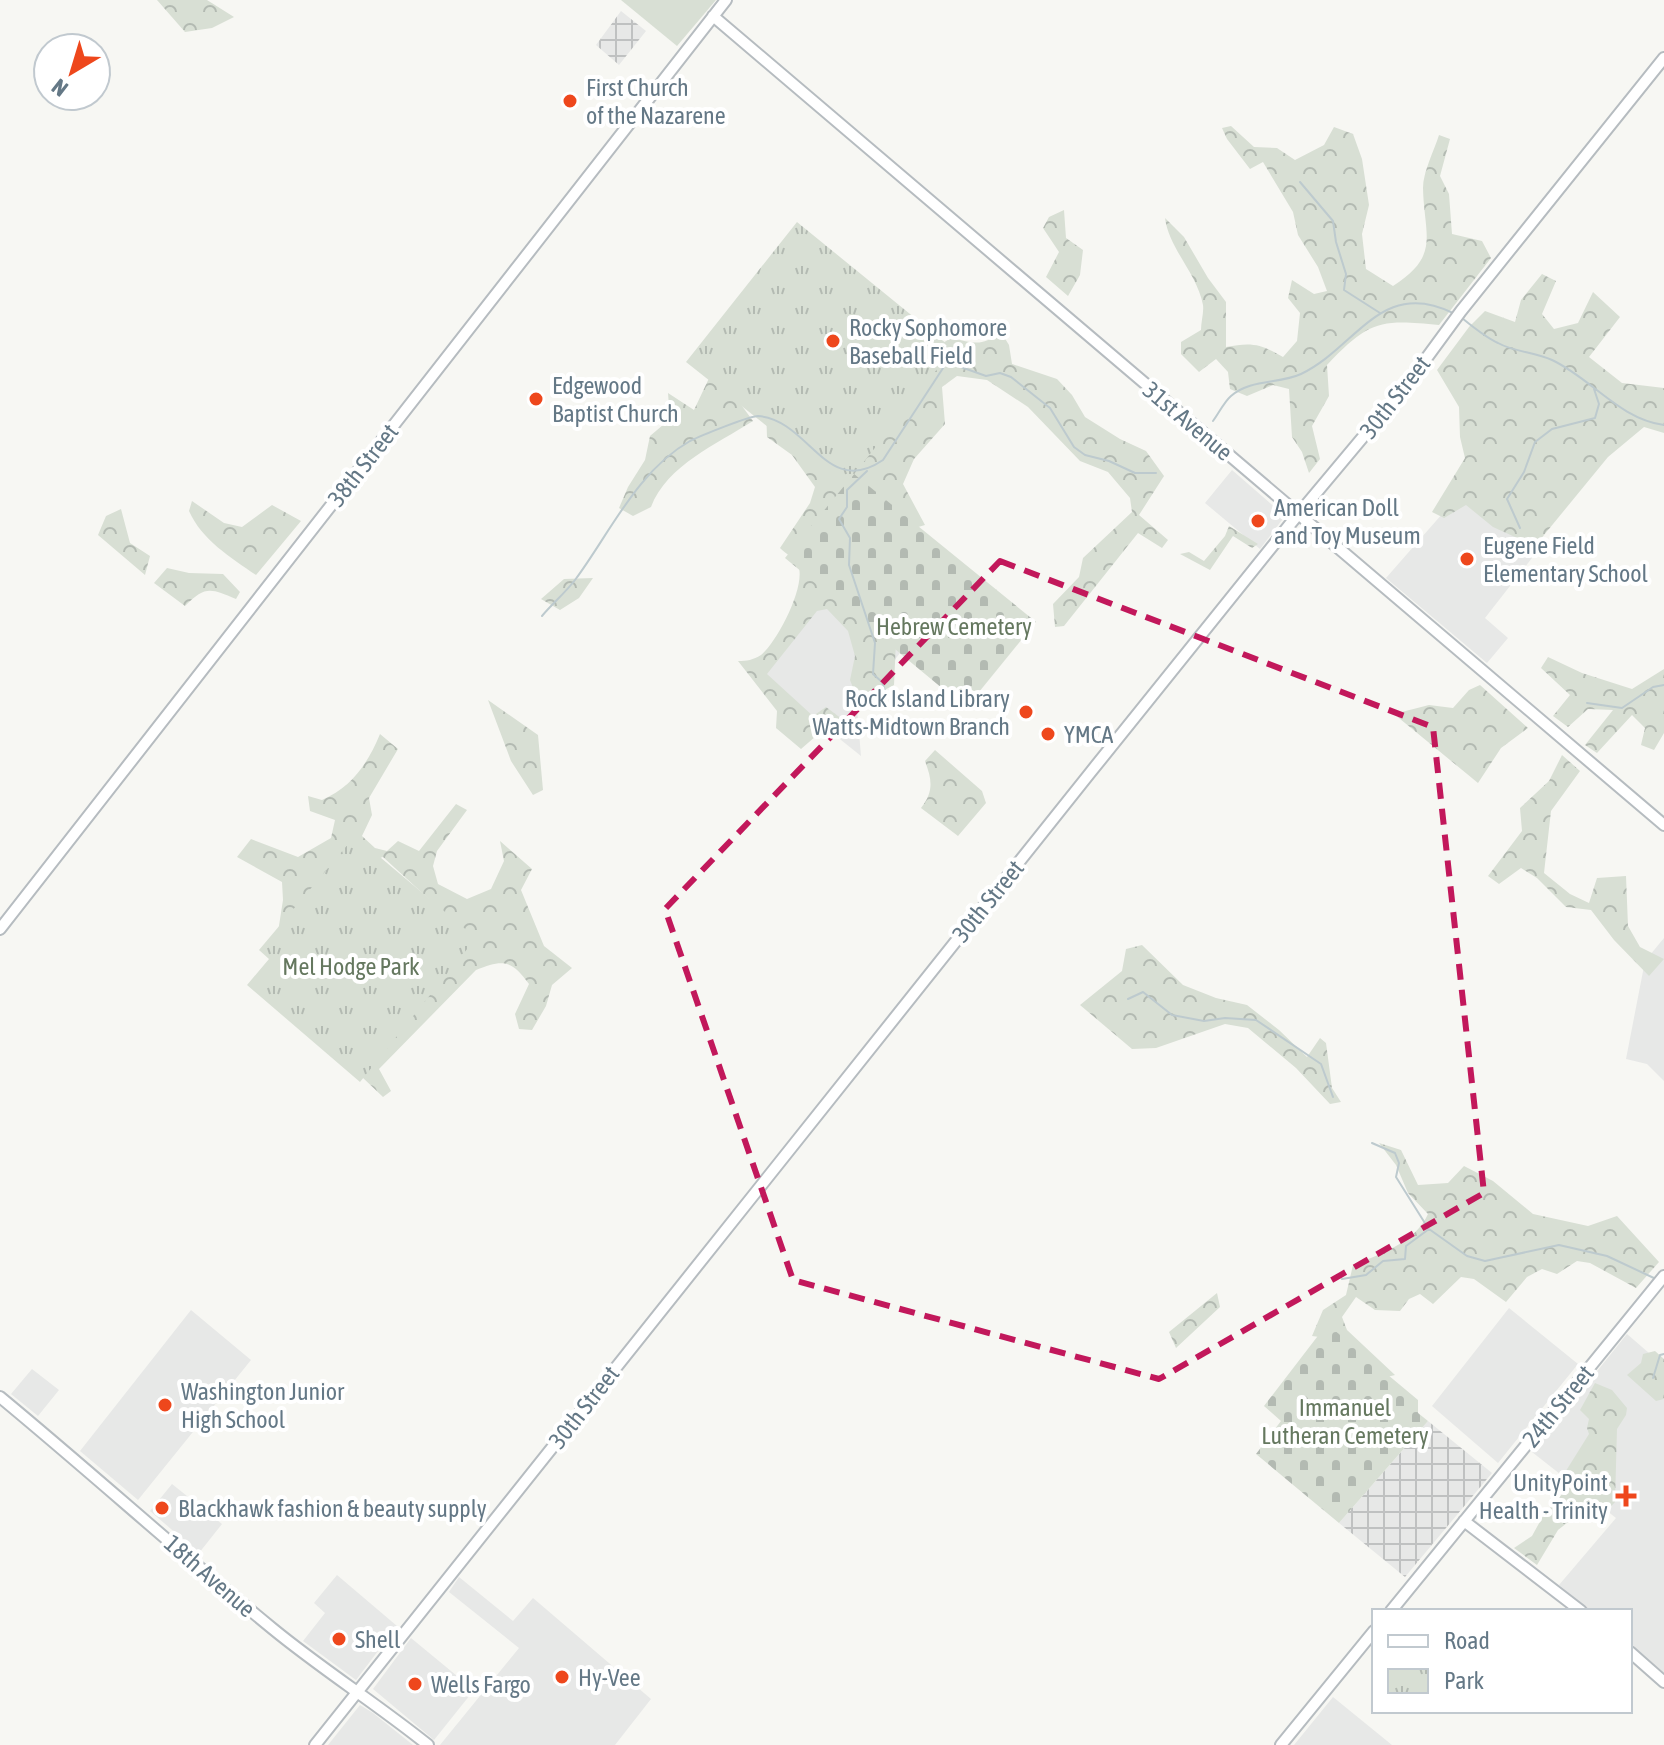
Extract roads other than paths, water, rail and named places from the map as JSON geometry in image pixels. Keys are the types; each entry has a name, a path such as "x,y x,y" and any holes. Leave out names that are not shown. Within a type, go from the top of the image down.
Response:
{"street":[{"name":"38th Street","path":"0,929 726,0"},
{"name":"31st Avenue","path":"713,16 1664,825"},
{"name":"30th Street","path":"315,1745 1298,514 1409,382 1461,311 1664,58"},
{"name":"24th Street","path":"1393,1609 1664,1276"},
{"name":"18th Avenue","path":"0,1397 275,1631 428,1745"},
{"path":"1464,1521 1578,1609"},
{"path":"1281,1745 1372,1633"},
{"path":"1632,1654 1664,1682"}],"waterway":[{"path":"1300,182 1333,221 1346,274 1344,290 1380,313"},
{"path":"1213,421 1228,398 1239,391 1301,374 1388,310 1407,304 1428,304 1453,313"},
{"path":"1462,318 1504,346 1545,357 1566,368 1633,415 1664,425"},
{"path":"542,616 575,580 640,486 671,454 690,441 758,416 776,421 791,430 832,464 847,470 863,469 883,460 947,362 986,376 1000,373 1011,377 1050,408 1074,447 1085,455 1109,461 1135,473 1156,473"},
{"path":"1520,528 1507,499 1524,472 1535,442 1552,429 1595,418 1599,404 1594,389"},
{"path":"867,471 847,490 847,507 839,519 850,538 849,565 875,643 873,674 882,682 887,697"},
{"path":"1587,703 1622,708 1653,687 1664,685"},
{"path":"1128,999 1143,992 1172,1015 1204,1021 1225,1018 1256,1020 1321,1064 1333,1097"},
{"path":"1372,1143 1395,1153 1399,1163 1396,1177 1428,1228"},
{"path":"1342,1279 1366,1275 1383,1261 1405,1259 1406,1246 1429,1229 1467,1256 1485,1261 1559,1245 1607,1256 1656,1279"},
{"path":"1653,1378 1660,1355 1664,1354"}],"place":[{"name":"First Church of the Nazarene","path":"570,101"},
{"name":"Rocky Sophomore Baseball Field","path":"833,341"},
{"name":"Edgewood Baptist Church","path":"536,399"},
{"name":"American Doll and Toy Museum","path":"1258,521"},
{"name":"Eugene Field Elementary School","path":"1467,559"},
{"name":"Rock Island Library Watts-Midtown Branch","path":"1026,712"},
{"name":"YMCA","path":"1048,734"},
{"name":"Washington Junior High School","path":"165,1405"},
{"name":"UnityPoint Health - Trinity","path":"1626,1496"},
{"name":"Blackhawk fashion & beauty supply","path":"162,1508"},
{"name":"Shell","path":"339,1639"},
{"name":"Hy-Vee","path":"562,1677"},
{"name":"Wells Fargo","path":"415,1684"}],"park label":[{"name":"Hebrew Cemetery","path":"954,626"},
{"name":"Mel Hodge Park","path":"351,966"},
{"name":"Immanuel Lutheran Cemetery","path":"1345,1421"}]}
